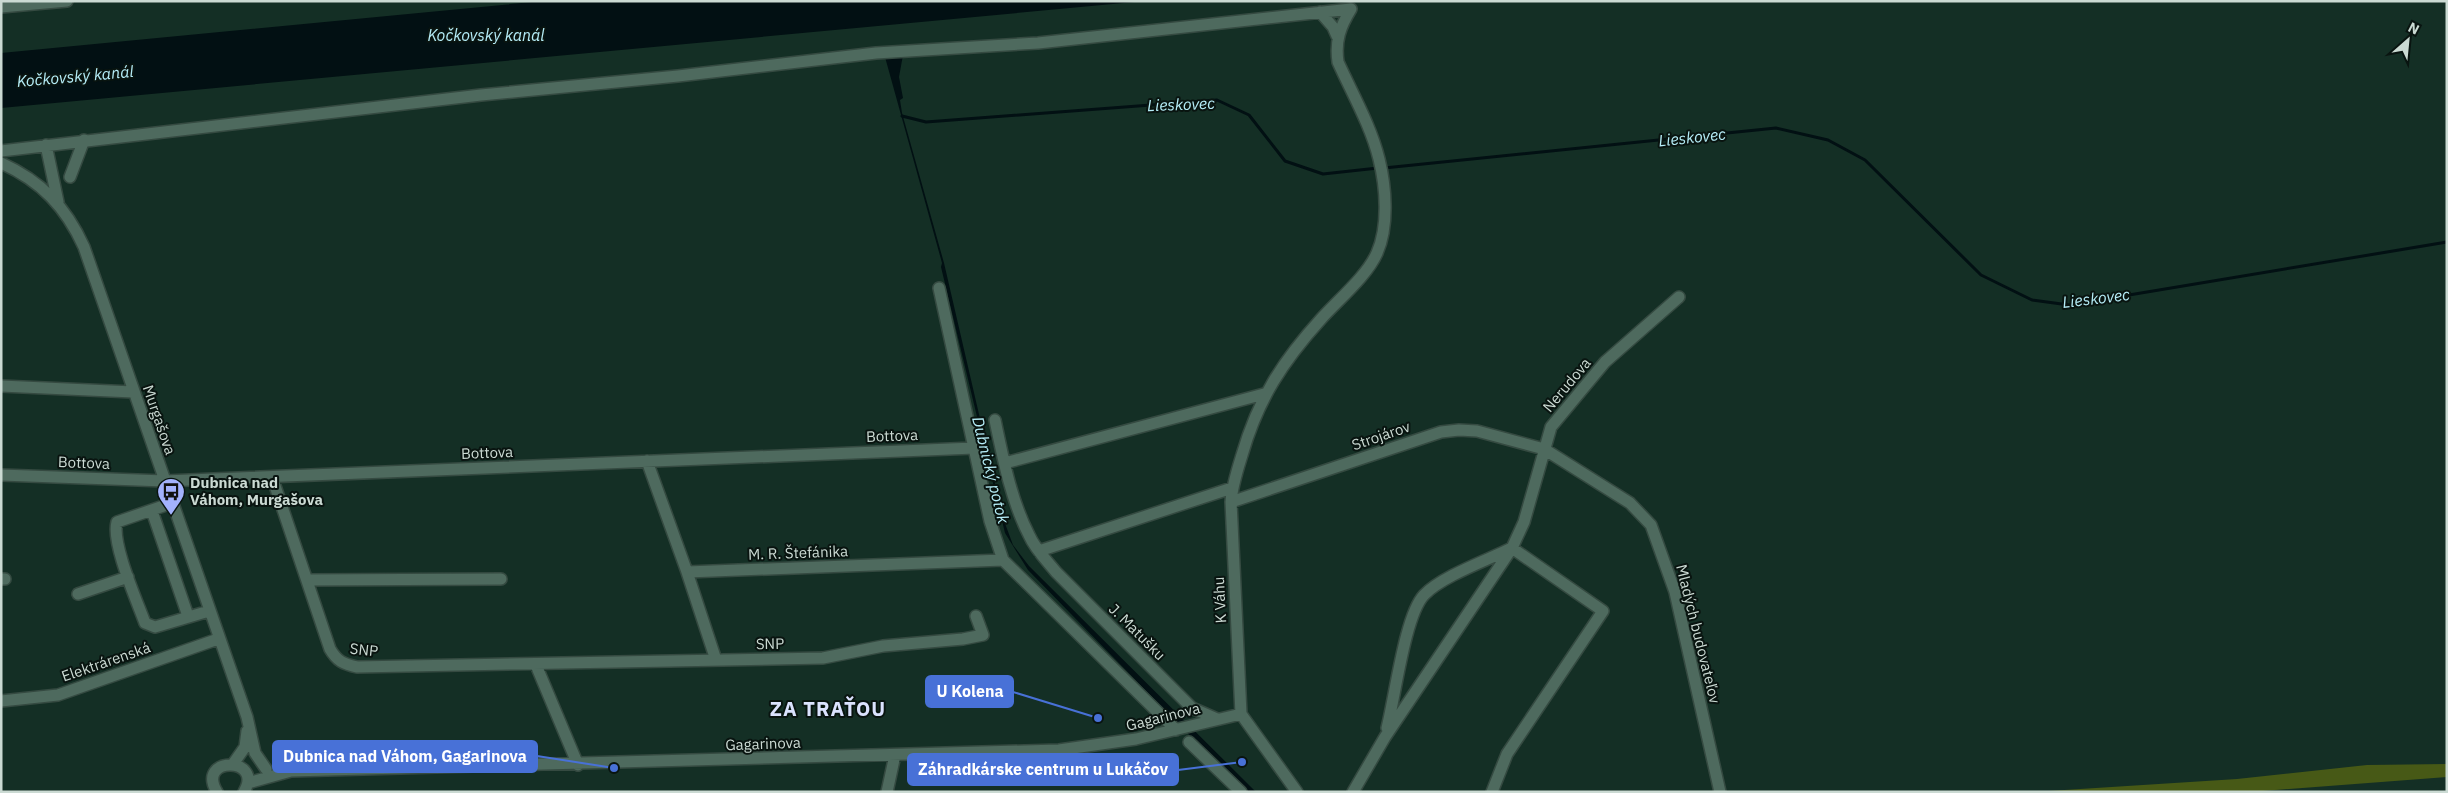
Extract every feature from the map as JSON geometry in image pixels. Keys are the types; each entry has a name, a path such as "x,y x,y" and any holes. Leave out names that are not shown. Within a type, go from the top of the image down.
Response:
{"street":[{"path":"1,7 67,1"},
{"path":"1,151 84,140 904,50 1038,43 1350,9 1337,36"},
{"path":"1320,12 1330,23 1337,36"},
{"name":"K Váhu","path":"1241,714 1231,502 1232,488 1248,434 1264,394 1284,363 1304,338 1372,261 1380,246 1383,227 1382,177 1379,159 1338,62 1337,36"},
{"path":"70,178 84,140"},
{"path":"46,145 58,203"},
{"name":"Murgašova","path":"1,163 35,183 58,203 71,219 89,258 218,639 247,717 254,753 266,769"},
{"path":"938,288 990,521 1003,560 1177,730"},
{"name":"Nerudova","path":"1353,792 1385,737 1512,548 1524,522 1551,427 1605,362 1679,298"},
{"path":"1,386 133,392"},
{"path":"1005,463 1264,394"},
{"name":"J. Matušku","path":"995,420 1005,463 1029,535 1040,551 1056,572 1192,708 1219,722"},
{"name":"Strojárov","path":"1231,502 1441,432 1459,430 1477,432 1544,449"},
{"name":"Bottova","path":"1,475 165,481 974,448"},
{"name":"Mladých budovateľov","path":"1544,449 1630,502 1651,525 1675,592 1720,792"},
{"path":"648,461 716,660"},
{"name":"SNP","path":"272,477 330,649 336,659 346,665 357,667 536,665 823,658 883,646 963,640 983,635 976,616"},
{"path":"1040,551 1232,488"},
{"path":"172,503 116,522 114,531 128,577 146,623 155,627 209,611"},
{"path":"152,511 188,616"},
{"path":"1492,792 1507,754 1603,611 1512,548"},
{"name":"Nerudova","path":"1385,737 1410,624 1423,596 1438,584 1512,548"},
{"name":"M. R. Štefánika","path":"687,572 1003,560"},
{"path":"78,594 128,577"},
{"path":"307,580 501,579"},
{"name":"Elektrárenská","path":"1,701 58,695 218,639"},
{"path":"536,665 578,765"},
{"path":"1241,714 1297,792"},
{"name":"Gagarinova","path":"245,779 283,772 1060,750 1136,740 1198,724 1219,722 1241,714"},
{"name":"Murgašova","path":"233,764 241,755 248,738 247,717"},
{"path":"1189,742 1241,792"},
{"path":"245,779 254,753"},
{"path":"887,792 895,755"},
{"path":"217,792 213,780 216,772 223,765 233,764 245,779"},
{"name":"Gagarinova","path":"245,779 266,769 283,772"}],"green space":[{"path":"2447,764 2447,777 2250,792 2033,792 2237,779 2367,765"}],"water":[{"name":"Kočkovský kanál","path":"543,1 1145,1 1,108 1,53"},
{"name":"Dubnický potok","path":"903,55 899,77 903,98 900,100 902,113 944,263 1003,518 1013,545 1029,566 1256,792 1245,792 1028,570 1005,533 941,267 942,263 885,57"}],"waterway":[{"name":"Lieskovec","path":"902,116 926,122 1217,100 1249,115 1285,161 1323,174 1378,168"},
{"name":"Lieskovec","path":"1384,168 1776,128 1828,140 1865,160 1981,275 2032,300 2069,305 2447,242"}],"place":[{"name":"Dubnica nad Váhom, Murgašova","path":"171,516"},
{"name":"U Kolena","path":"1098,718"},
{"name":"Záhradkárske centrum u Lukáčov","path":"1242,762"},
{"name":"Dubnica nad Váhom, Gagarinova","path":"614,768"}],"district":[{"name":"ZA TRAŤOU","path":"828,709"}]}
